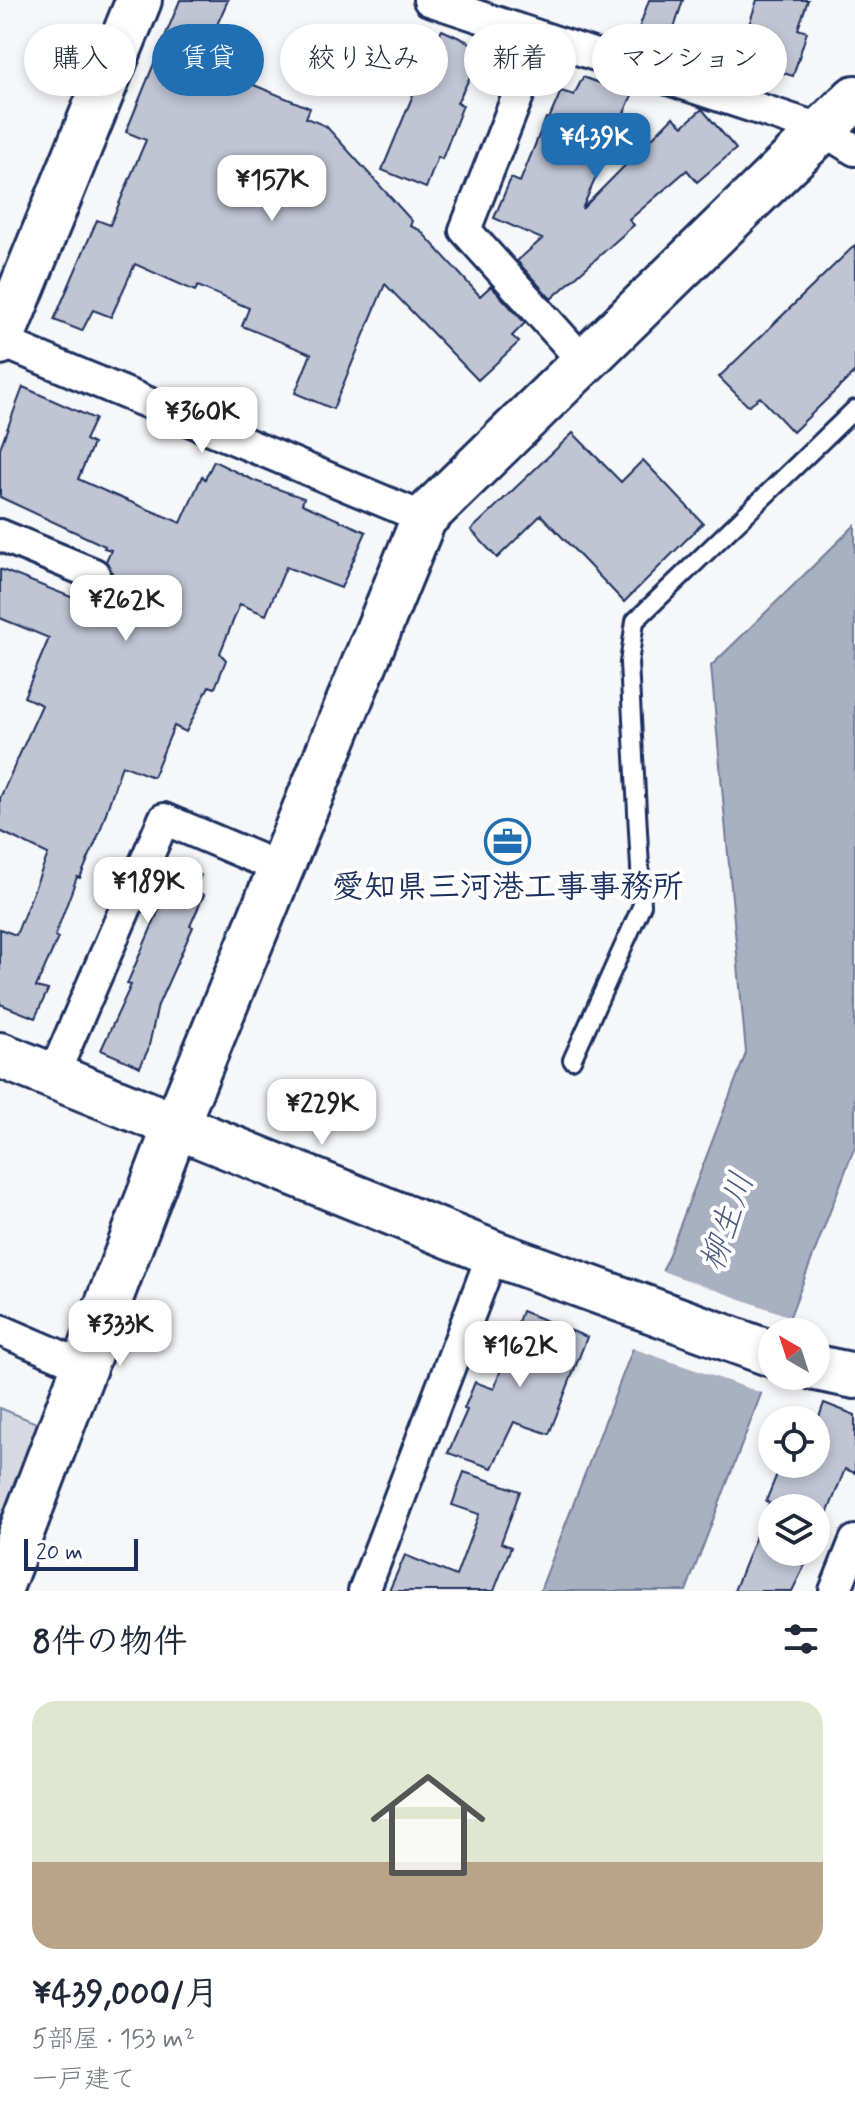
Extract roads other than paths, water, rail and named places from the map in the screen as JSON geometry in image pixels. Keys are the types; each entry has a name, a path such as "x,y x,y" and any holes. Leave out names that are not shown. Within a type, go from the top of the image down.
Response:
{"street":[{"path":"139,0 0,341 424,518"},
{"path":"429,0 502,24"},
{"path":"576,49 839,140"},
{"path":"518,96 465,230 584,362"},
{"path":"0,1588 176,1125 424,518 584,362 839,140 855,98"},
{"path":"0,535 94,574"},
{"path":"53,1076 164,819 280,868"},
{"path":"0,1055 493,1253 758,1349"},
{"path":"364,1591 493,1253"},
{"path":"0,1330 84,1366"},
{"path":"830,1371 855,1376"},
{"path":"835,1591 855,1541"}],"lane":[{"path":"572,1060 642,905 629,663 635,621 855,409"}],"water":[{"name":"柳生川","path":"855,525 855,1146 789,1318 758,1318 758,1390 762,1390 686,1591 540,1591 746,1053 711,666"}],"place":[{"name":"愛知県三河港工事事務所","path":"508,841"}]}
